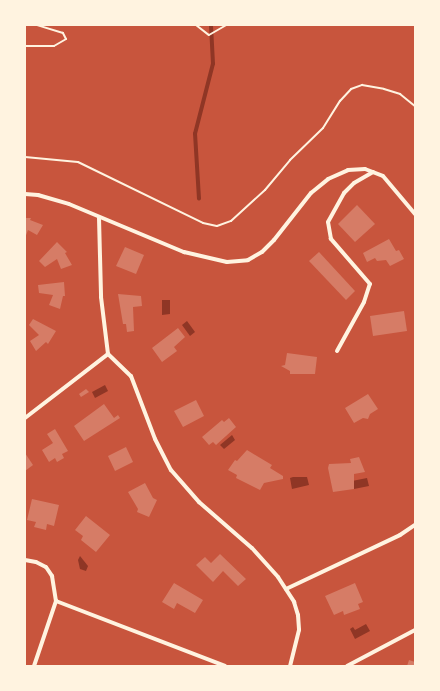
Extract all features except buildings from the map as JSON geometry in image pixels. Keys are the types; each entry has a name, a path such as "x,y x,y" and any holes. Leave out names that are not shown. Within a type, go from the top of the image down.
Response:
{"street":[{"path":"25,194 51,198 201,258 216,262 238,262 256,256 268,247 311,193 338,173 356,169 373,172 390,182 415,214"},
{"path":"337,350 364,302 370,284 331,239 328,222 344,194 354,183 373,172"},
{"path":"100,218 101,297 108,354 131,376 155,439 171,470 199,502 252,548 286,589 298,615 299,630 291,666 287,666"},
{"path":"25,418 108,354"},
{"path":"286,589 400,535 415,525"},
{"path":"25,560 36,562 46,567 52,576 56,601 34,666"},
{"path":"56,601 225,666"},
{"path":"347,666 415,630"}],"path":[{"path":"25,46 54,46 66,39 63,33 37,25"},
{"path":"196,25 209,35 226,25"},
{"path":"25,157 83,164 203,223 217,226 231,221 265,190 290,160 323,128 351,89 362,85 384,89 400,94 415,106"}],"shaded area":[{"path":"162,300 170,300 170,314 162,315"},
{"path":"187,321 195,332 190,336 182,325"},
{"path":"105,385 108,391 95,398 92,392"},
{"path":"232,435 235,440 224,449 220,445"},
{"path":"307,477 309,485 292,489 290,478"},
{"path":"367,478 369,486 354,489 352,481"},
{"path":"80,556 88,566 86,571 80,569 78,560"},
{"path":"366,624 370,631 355,639 350,629 353,627 355,630"}],"waterway":[{"path":"199,199 195,134 213,64 211,25"}]}
